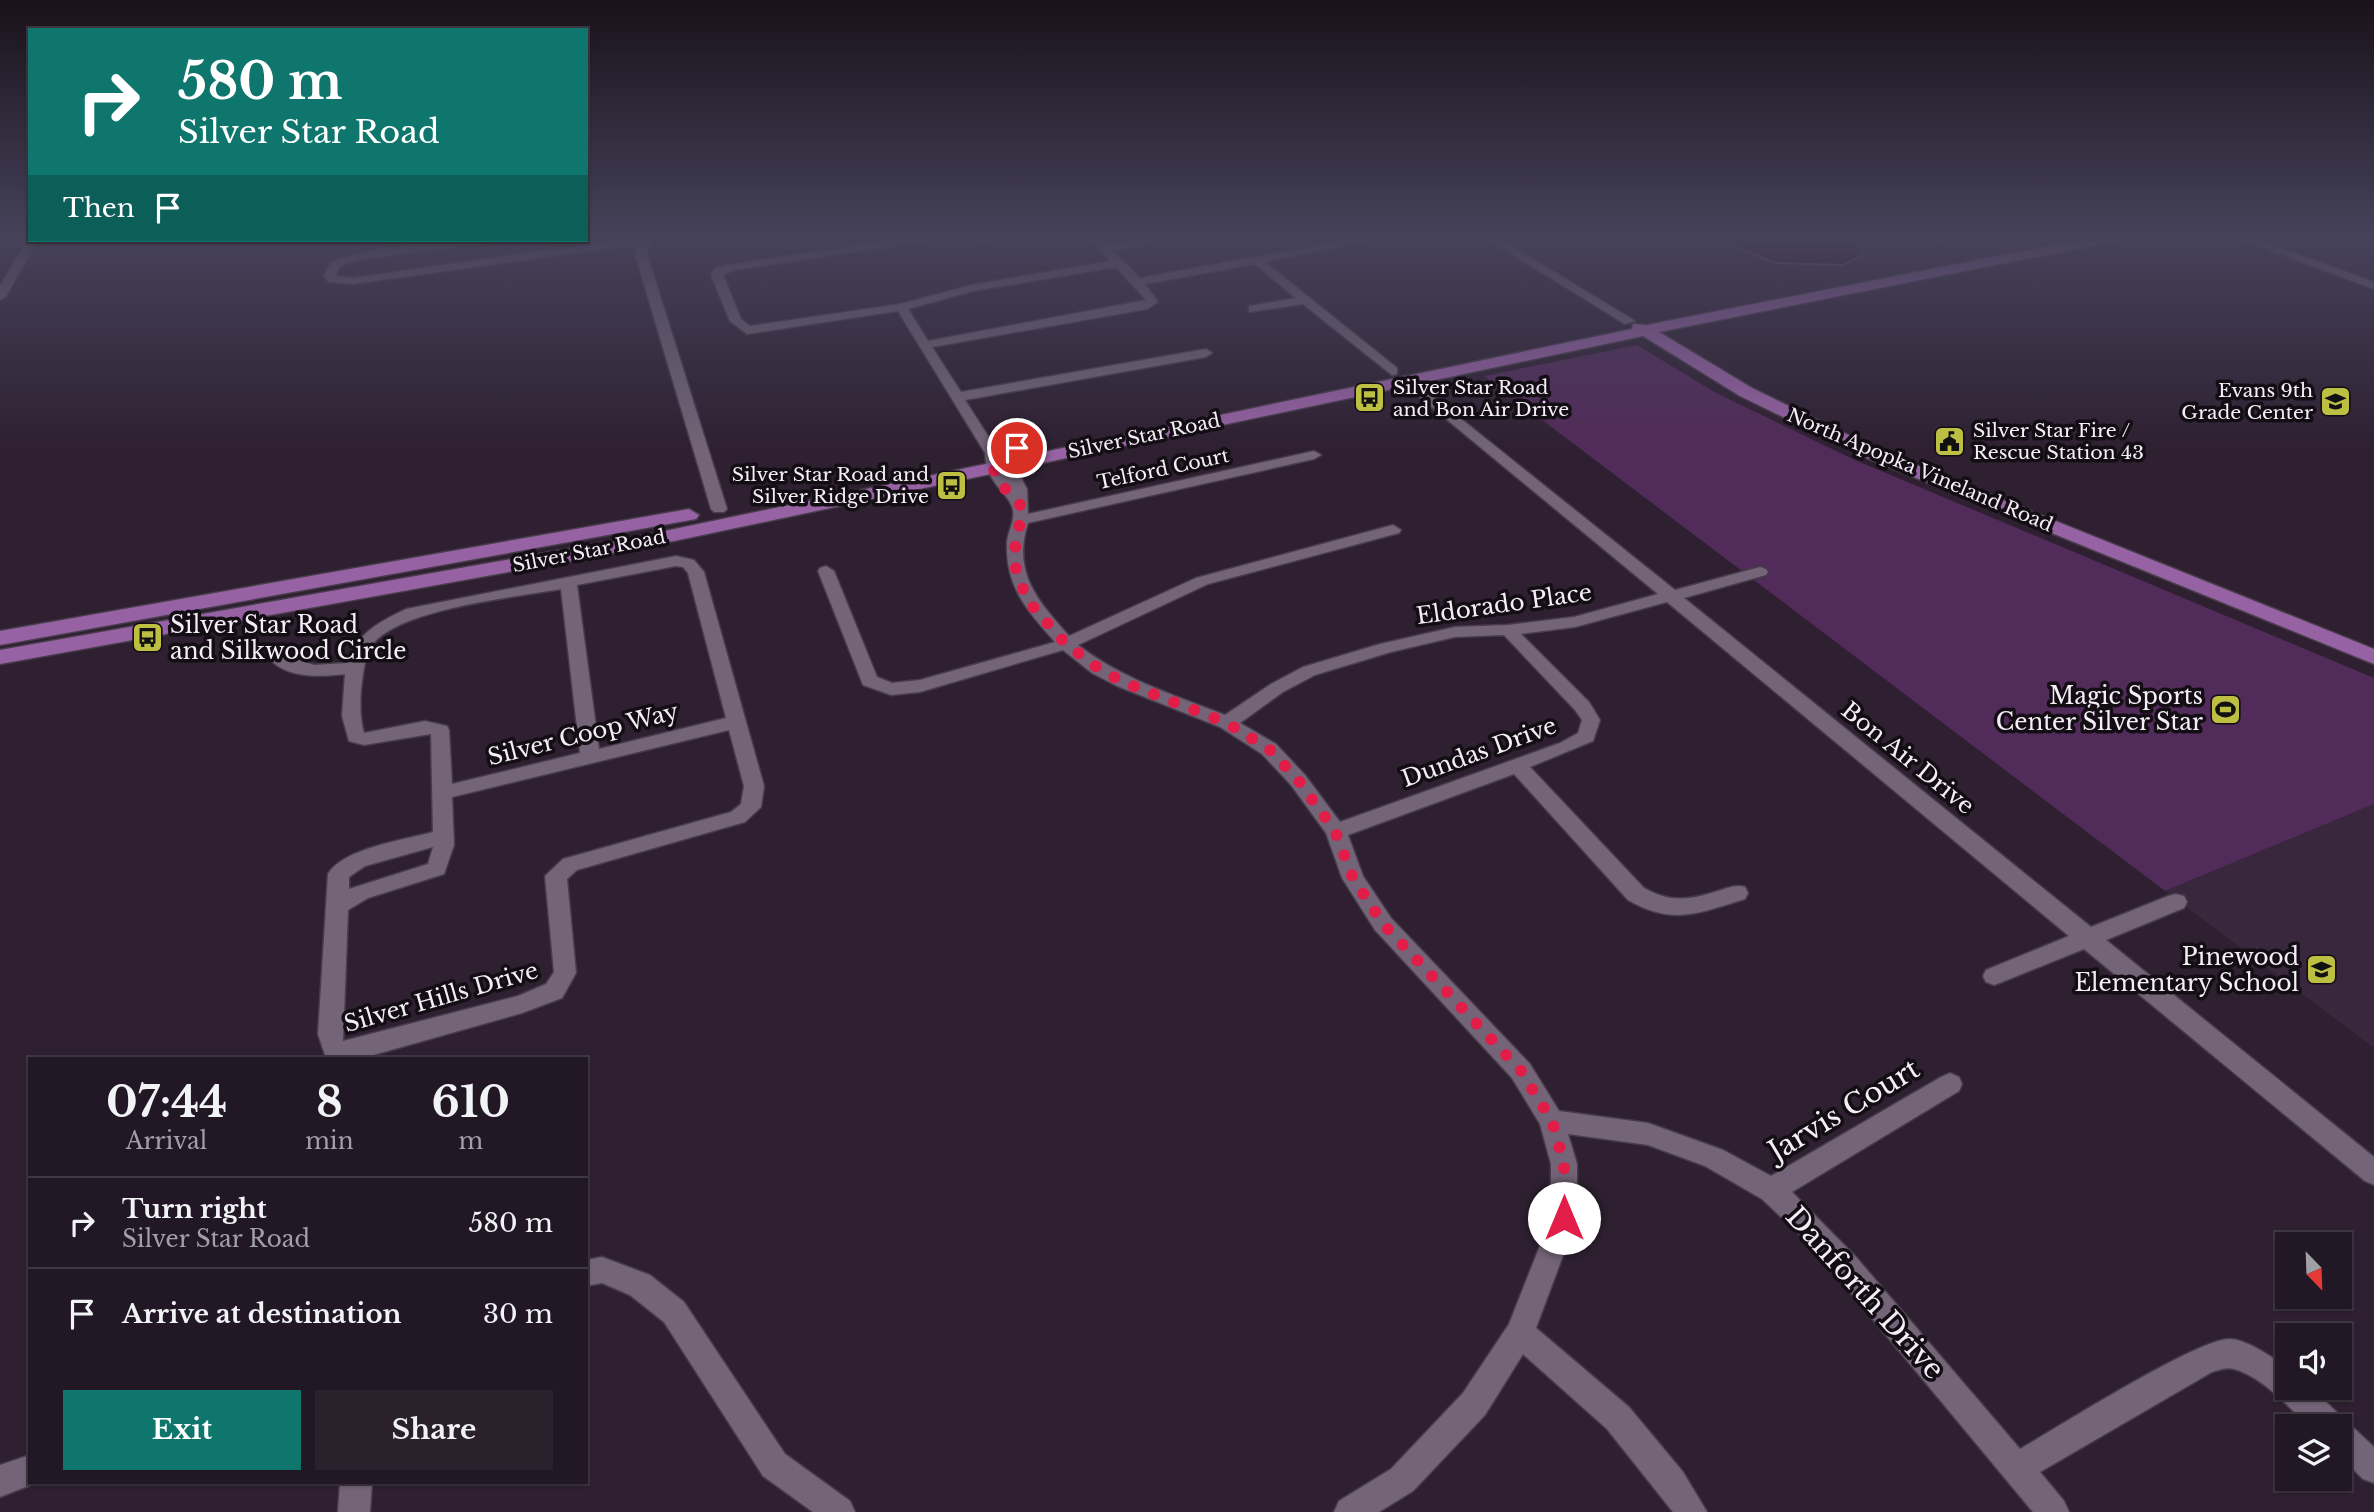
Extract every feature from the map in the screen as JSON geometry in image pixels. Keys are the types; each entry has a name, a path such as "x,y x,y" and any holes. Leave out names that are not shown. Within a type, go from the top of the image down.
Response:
{"main road":[{"name":"Silver Star Road","path":"278,598 502,559 545,542 719,509 1236,418 1410,382 1719,307"},
{"name":"Silver Star Road","path":"0,638 120,616 506,568 641,542 1392,371 1739,307"},
{"name":"North Apopka Vineland Road","path":"1644,324 1746,392 1873,454 2311,625 2374,644"},
{"path":"1236,418 1260,407 1385,379 1392,371"},
{"path":"506,568 539,553 697,522 719,509"},
{"path":"0,657 55,646 111,628 278,598"},
{"path":"0,648 65,635 120,616"},
{"name":"North Apopka Vineland Road","path":"2311,625 2374,657"}],"street":[{"path":"657,307 719,509"},
{"path":"730,307 736,321 747,330 901,307 997,462 1000,485 1021,513 1015,540 1016,570 1027,600 1066,644 1098,668 1123,682 1227,723 1269,749 1298,780 1335,831 1353,878 1383,924 1521,1071 1552,1121 1564,1164 1564,1218 1520,1333 1474,1404 1402,1480 1350,1512"},
{"path":"924,345 1140,307"},
{"path":"1253,309 1265,307"},
{"path":"1313,307 1392,371"},
{"name":"North Apopka Vineland Road","path":"1613,307 1644,324"},
{"name":"North Apopka Vineland Road","path":"1617,307 1644,324"},
{"path":"958,397 1206,353"},
{"name":"Bon Air Drive","path":"1410,382 2374,1172"},
{"name":"Telford Court","path":"1021,513 1314,455"},
{"path":"826,571 869,681 891,689 920,686 1066,644 1202,581 1393,530"},
{"name":"Silver Hills Drive","path":"664,563 688,563 696,572 754,786 751,807 738,817 570,864 556,876 565,973 560,985 543,997 347,1052 333,1048 330,1034 337,906 361,892 437,869 443,837 440,730 425,727 364,739 356,737 353,731 351,702 354,663 365,641 391,622 412,613 568,582 664,563"},
{"name":"Eldorado Place","path":"1227,723 1277,688 1309,671 1386,648 1455,632 1508,630 1575,622 1760,572"},
{"path":"568,582 590,757"},
{"name":"Dundas Drive","path":"1335,831 1567,747 1586,737 1591,720 1582,706 1508,630"},
{"name":"Silver Coop Way","path":"442,793 736,722"},
{"path":"1516,764 1636,894 1654,906 1682,910 1737,893"},
{"path":"337,906 339,874 358,860 443,837"},
{"path":"1994,976 2176,902"},
{"name":"Jarvis Court","path":"1771,1190 1950,1084"},
{"name":"Danforth Drive","path":"1552,1121 1648,1134 1714,1158 1771,1190 1812,1228 1846,1266 2053,1512"},
{"path":"588,1273 602,1270 640,1284 674,1312 774,1465 839,1512"},
{"path":"1520,1333 1618,1418 1672,1483 1691,1512"},
{"path":"2017,1468 2207,1358 2231,1353 2259,1365 2275,1377"},
{"path":"2302,1400 2318,1414"},
{"path":"2352,1447 2374,1468"},
{"path":"0,1481 28,1471"},
{"path":"354,1512 356,1484"}],"shaded area":[{"path":"1637,345 1716,393 1855,460 2374,678 2374,804 2165,891 1484,376"},
{"name":"Pinewood Elementary School","path":"2374,804 2374,1048 2165,891"}],"place":[{"name":"Silver Star Road and Bon Air Drive","path":"1370,398"},
{"name":"Evans 9th Grade Center","path":"2336,401"},
{"name":"Silver Star Fire / Rescue Station 43","path":"1950,441"},
{"name":"Silver Star Road and Silver Ridge Drive","path":"952,485"},
{"name":"Silver Star Road and Silkwood Circle","path":"147,638"},
{"name":"Magic Sports Center Silver Star","path":"2226,709"},
{"name":"Pinewood Elementary School","path":"2322,970"}],"route":[{"path":"1017,448 992,453 992,468 1000,485 1021,506 1021,520 1015,540 1016,570 1027,600 1066,644 1098,668 1123,682 1227,723 1269,749 1298,780 1335,831 1353,878 1383,924 1521,1071 1552,1121 1564,1164 1564,1218"}]}
